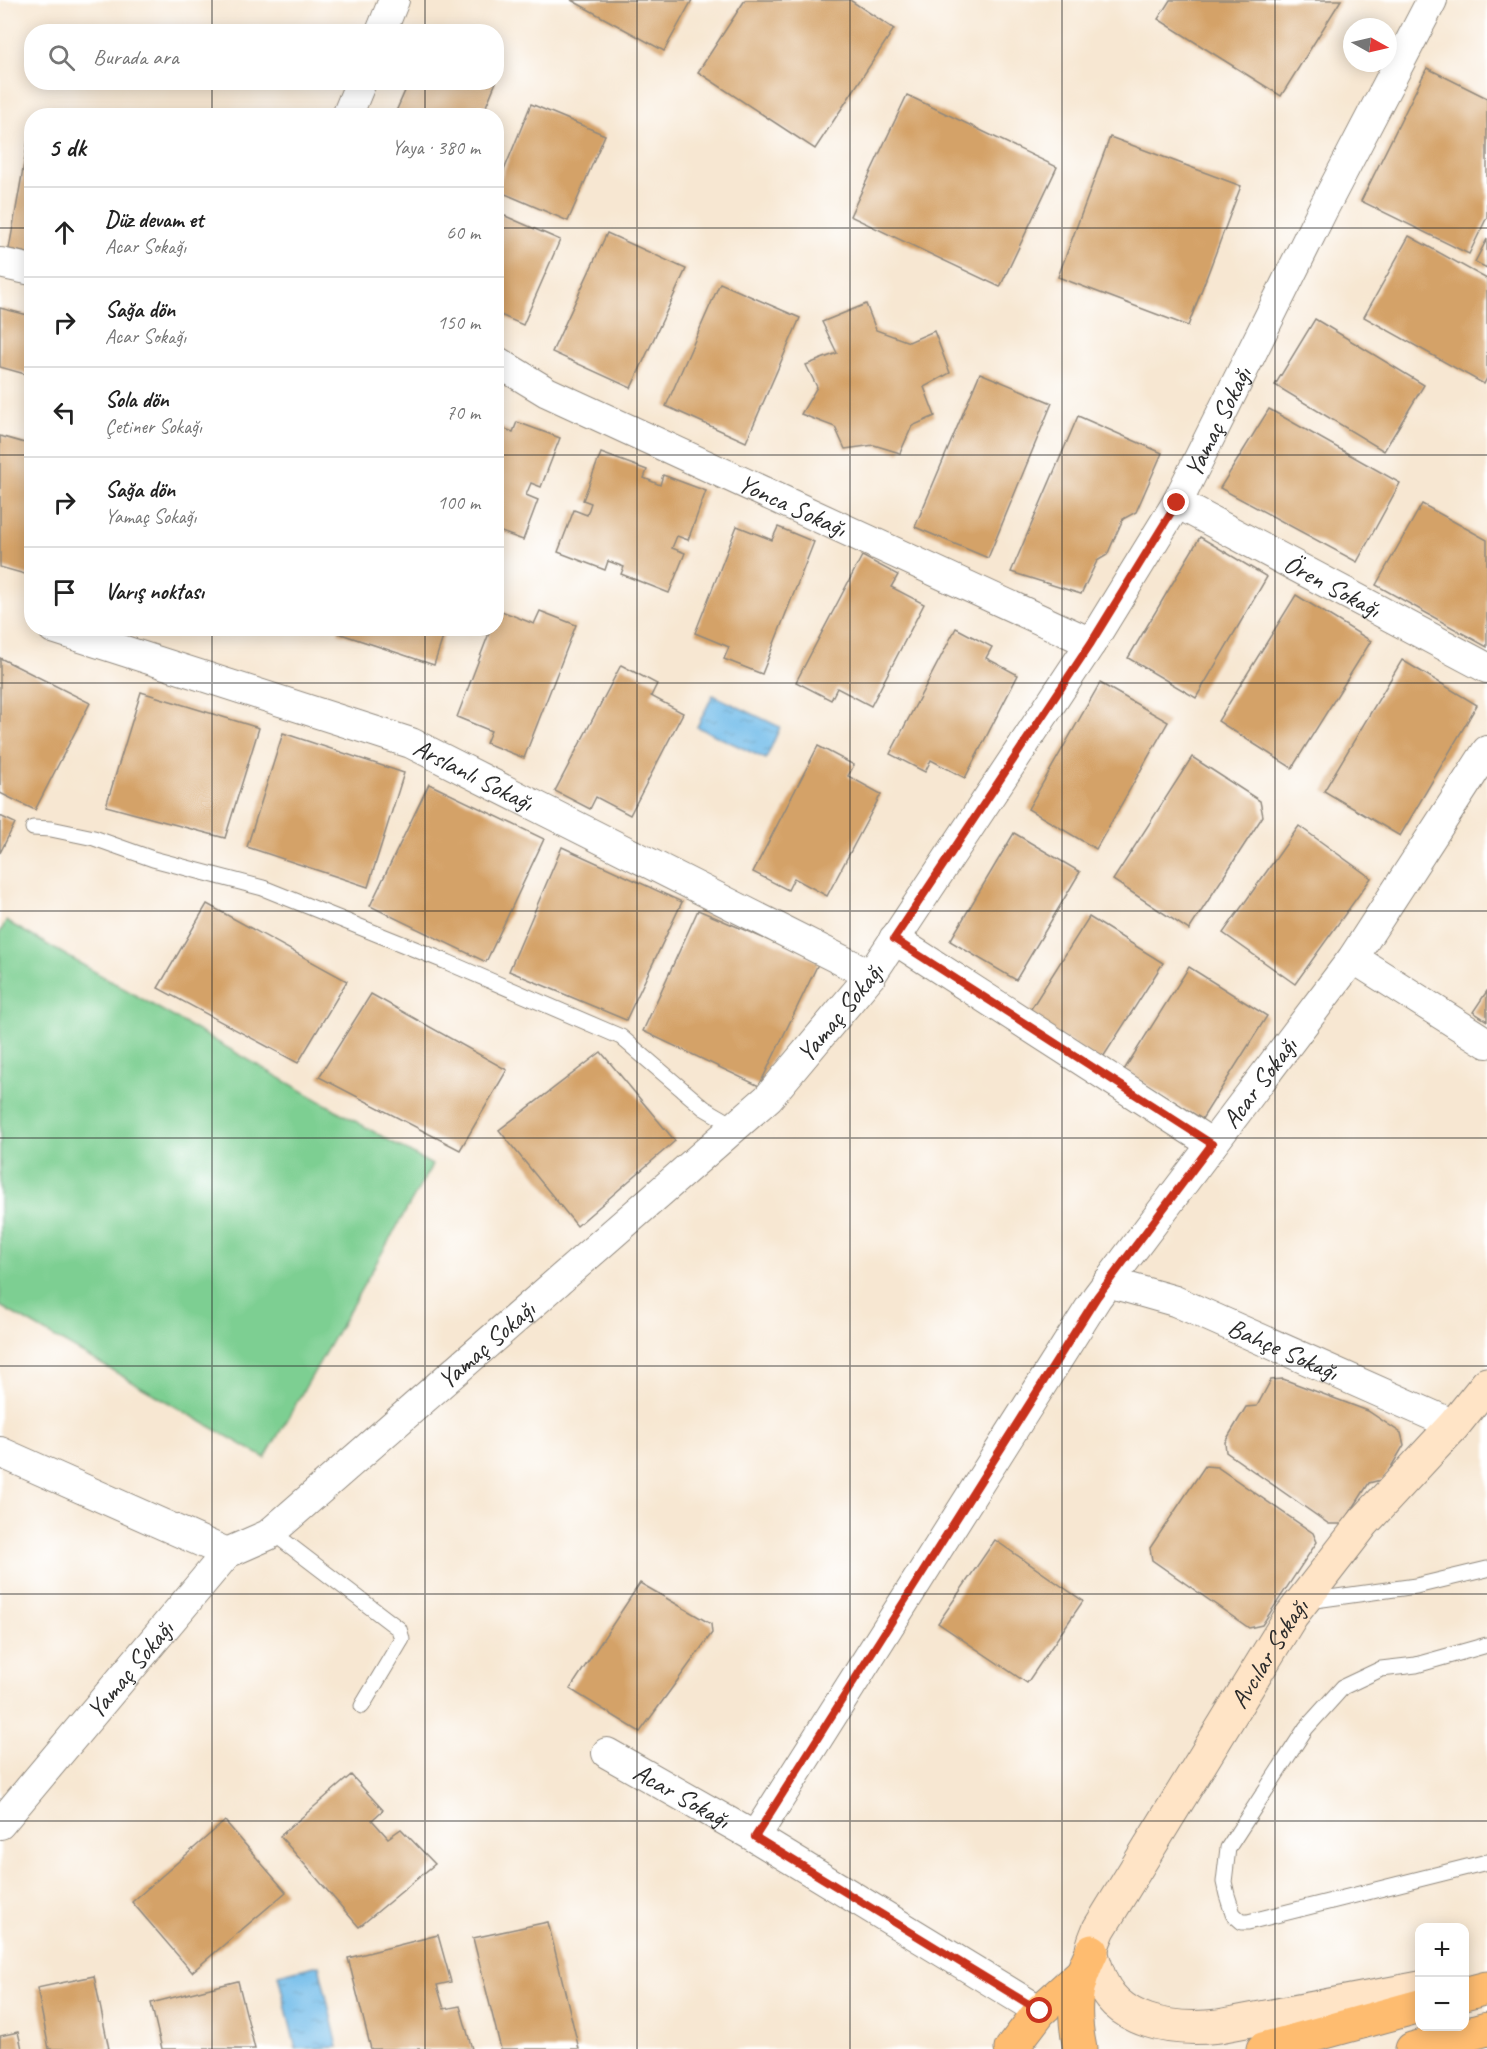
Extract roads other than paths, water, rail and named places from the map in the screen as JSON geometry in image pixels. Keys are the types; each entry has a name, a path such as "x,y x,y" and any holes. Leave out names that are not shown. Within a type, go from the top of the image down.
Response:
{"highway":[{"path":"1011,2049 1040,2011 1086,1963"},
{"path":"1080,2049 1074,2001 1086,1963"},
{"path":"1469,1993 1487,1988"},
{"path":"1263,2049 1415,2008"},
{"path":"1412,2049 1487,2029"}],"main road":[{"name":"Avcılar Sokağı","path":"1086,1963 1099,1929 1302,1601 1364,1522 1454,1425 1487,1384"},
{"path":"1086,1963 1121,2008 1144,2020 1169,2027 1192,2029 1415,1989"},
{"path":"1469,1979 1487,1976"}],"street":[{"path":"384,24 394,0"},
{"name":"Yamaç Sokağı","path":"0,1824 227,1553 272,1532 768,1098 871,975 1091,643 1177,503 1323,208 1432,0"},
{"path":"350,108 358,90"},
{"path":"0,263 24,268"},
{"name":"Yonca Sokağı","path":"504,366 548,392 1091,643"},
{"name":"Ören Sokağı","path":"1177,503 1487,668"},
{"name":"Arslanlı Sokağı","path":"78,636 411,743 871,975"},
{"name":"Acar Sokağı","path":"755,1837 1108,1282 1353,958 1487,751"},
{"path":"894,939 1212,1144"},
{"path":"1353,958 1487,1043"},
{"name":"Bahçe Sokağı","path":"1108,1282 1175,1301 1454,1425"},
{"path":"0,1452 227,1553"},
{"name":"Acar Sokağı","path":"607,1754 755,1837 1040,2011"}],"lane":[{"path":"33,828 51,829 94,838 153,859 262,888 447,962 621,1036 704,1108 735,1126"},
{"path":"272,1532 399,1629 402,1639 362,1706"},
{"path":"1302,1601 1416,1586 1487,1569"},
{"path":"1487,1645 1416,1665 1381,1669 1343,1687 1306,1728 1228,1848 1224,1882 1233,1914 1242,1922 1248,1922 1487,1862"}],"water":[{"path":"713,695 780,727 766,759 697,727"},
{"path":"319,1965 338,2047 296,2049 278,1975"}]}
